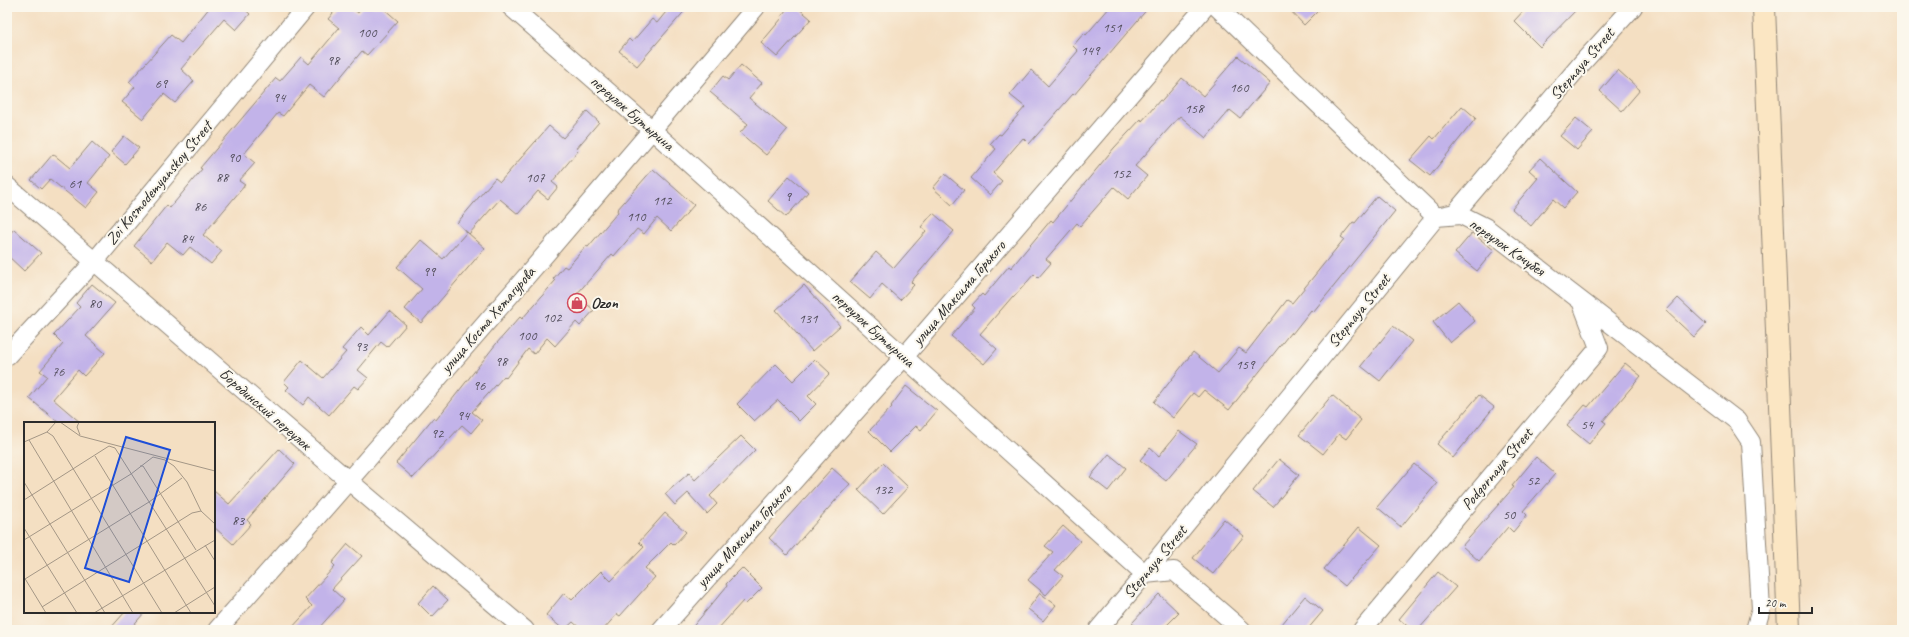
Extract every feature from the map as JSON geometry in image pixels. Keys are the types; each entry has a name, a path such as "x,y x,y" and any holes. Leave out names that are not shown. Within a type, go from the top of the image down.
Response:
{"street":[{"name":"Zoi Kosmodemyanskoy Street","path":"7,356 94,262 306,7"},
{"name":"переулок Бутырина","path":"511,7 652,130 1145,574"},
{"name":"улица Коста Хетагурова","path":"217,630 349,481 652,130 756,7"},
{"name":"улица Максима Горького","path":"661,630 904,357 1205,7"},
{"path":"1217,7 1436,217"},
{"name":"Stepnaya Street","path":"1098,630 1436,217 1455,212 1582,63 1633,7"},
{"path":"1764,7 1789,630"},
{"name":"Бородинский переулок","path":"7,186 349,481 525,630"},
{"name":"переулок Кочубея","path":"1436,217 1461,215 1485,227 1737,421 1751,442 1761,609 1755,630"},
{"name":"Podgornaya Street","path":"1362,630 1599,348 1580,300"},
{"path":"1145,574 1174,571 1242,630"}],"building":[{"path":"210,7 242,7 250,14 236,30 224,19 181,69 194,81 175,103 164,94 143,119 122,102 135,87 129,82 171,35 181,43"},
{"path":"338,7 351,7 358,13 363,7 382,7 398,21 367,55 362,51 324,97 309,85 283,116 278,113 244,154 255,163 239,181 245,185 203,235 222,251 211,264 190,247 183,255 167,242 152,261 134,246 167,205 170,208 202,169 200,168 276,78 280,81 301,57 309,64 339,28 328,19"},
{"path":"670,7 688,7 637,66 619,51 629,39 632,42 652,19 657,23"},
{"path":"788,7 797,7 811,19 777,57 761,43 782,18 781,17"},
{"path":"1110,7 1149,7 1074,95 1073,94 1029,144 1023,138 993,173 1002,181 990,195 971,178 996,149 990,144 999,134 1001,135 1025,107 1010,95 1031,70 1048,86 1078,51 1073,46 1084,33 1086,35"},
{"path":"1287,7 1322,7 1304,25"},
{"path":"1527,7 1579,7 1540,47 1514,21"},
{"path":"1238,56 1270,83 1240,118 1230,110 1206,138 1180,116 1135,166 1147,176 1128,199 1114,187 1080,226 1077,223 1046,259 1051,263 1038,278 1034,274 980,334 997,349 984,364 951,336 975,308 972,305 982,294 984,296 1009,266 1011,268 1051,220 1053,222 1114,148 1141,119 1142,121 1160,100 1162,101 1182,78 1203,96"},
{"path":"741,65 762,83 749,98 787,130 766,155 740,133 748,124 710,92 723,76 728,80"},
{"path":"1618,70 1640,90 1622,111 1600,91"},
{"path":"1462,106 1476,118 1430,176 1410,160 1431,136 1434,139"},
{"path":"587,111 599,122 576,149 578,151 552,182 558,187 548,199 538,191 518,214 500,199 469,234 457,223 495,178 500,182 549,126 563,138"},
{"path":"1576,118 1593,132 1577,150 1560,136"},
{"path":"124,136 139,148 125,164 111,152"},
{"path":"92,142 109,157 88,183 99,192 86,208 50,179 41,189 31,180 53,154 70,168"},
{"path":"1540,158 1577,192 1563,208 1553,199 1531,226 1512,209 1538,178 1529,170"},
{"path":"653,169 694,205 671,231 657,218 644,234 637,229 614,256 612,254 576,295 594,310 580,326 576,322 555,346 547,338 534,354 528,349 506,378 504,376 472,412 482,420 471,433 462,425 413,478 396,463 433,418 436,420 496,344 520,317 522,319 555,281 553,279 564,266 567,268 586,246 588,247 618,212 617,210"},
{"path":"945,174 964,190 952,205 933,188"},
{"path":"789,176 808,192 786,217 768,201"},
{"path":"1377,196 1395,211 1313,312 1311,310 1292,334 1291,332 1229,410 1204,390 1198,397 1193,393 1173,418 1154,402 1193,352 1218,373 1239,348 1246,353 1287,300 1292,303 1344,239 1341,237 1353,222 1355,223"},
{"path":"933,213 954,231 911,282 914,285 900,300 882,284 870,299 850,282 876,252 894,268 926,231 921,227"},
{"path":"14,229 41,253 24,271 7,255 7,237"},
{"path":"467,232 485,248 421,323 405,309 422,289 397,267 421,240 443,259"},
{"path":"1472,233 1494,250 1477,271 1455,253"},
{"path":"92,284 115,303 86,336 105,353 84,376 78,370 53,399 80,422 58,422 29,398 47,376 40,371 63,344 54,335 80,307 76,303"},
{"path":"804,285 840,326 812,351 776,310"},
{"path":"1678,298 1706,324 1694,337 1666,311"},
{"path":"1458,301 1475,321 1450,343 1433,322"},
{"path":"390,311 406,325 387,347 381,342 358,370 368,378 358,389 354,386 329,415 309,397 303,405 286,390 289,387 284,382 302,360 323,378 346,352 342,349 361,327 369,335"},
{"path":"1393,326 1412,341 1380,381 1361,366"},
{"path":"815,359 830,373 808,396 816,404 799,421 778,400 754,421 737,404 776,364 793,381"},
{"path":"1625,363 1641,376 1603,421 1606,423 1589,444 1567,426 1585,405 1588,407"},
{"path":"906,386 937,411 921,430 916,426 890,452 869,431 892,407 891,406"},
{"path":"1332,395 1361,420 1346,439 1339,434 1323,454 1299,435"},
{"path":"1479,395 1494,407 1453,458 1437,444"},
{"path":"1179,431 1197,444 1166,481 1140,460 1150,448 1159,456"},
{"path":"741,436 755,450 710,496 717,504 707,514 688,493 675,505 665,494 689,473 695,480"},
{"path":"279,449 295,464 247,520 251,524 233,544 215,528 215,492 229,504"},
{"path":"1109,454 1126,468 1108,491 1090,477"},
{"path":"1536,457 1555,474 1523,511 1527,515 1513,532 1508,527 1479,561 1462,546 1514,487 1512,486"},
{"path":"1279,459 1299,475 1273,507 1253,491"},
{"path":"883,463 908,487 883,514 858,490"},
{"path":"1414,464 1437,483 1401,527 1377,507"},
{"path":"832,468 850,484 787,555 769,538"},
{"path":"665,513 686,532 674,545 671,542 645,568 655,577 620,616 617,614 603,630 582,630 573,622 564,630 546,615 564,593 572,600 601,571 611,581 644,547 639,542"},
{"path":"1224,519 1244,536 1213,574 1193,558"},
{"path":"1063,526 1080,541 1055,570 1063,576 1046,595 1028,580 1053,552 1045,546"},
{"path":"1359,527 1381,545 1345,586 1324,569"},
{"path":"348,544 362,556 332,589 344,600 317,630 290,630 312,606 305,599 335,566 332,563"},
{"path":"742,568 762,588 746,604 743,601 717,630 690,630 727,586 726,584"},
{"path":"1438,572 1456,587 1418,630 1412,630 1399,619"},
{"path":"433,586 448,600 432,617 418,603"},
{"path":"1040,593 1056,605 1043,621 1028,609"},
{"path":"1159,594 1179,613 1162,630 1140,630 1132,623"},
{"path":"1305,596 1323,611 1307,630 1277,630"},
{"path":"124,613 144,613 129,630 109,630"}],"place":[{"name":"Ozon","path":"577,303"}]}
